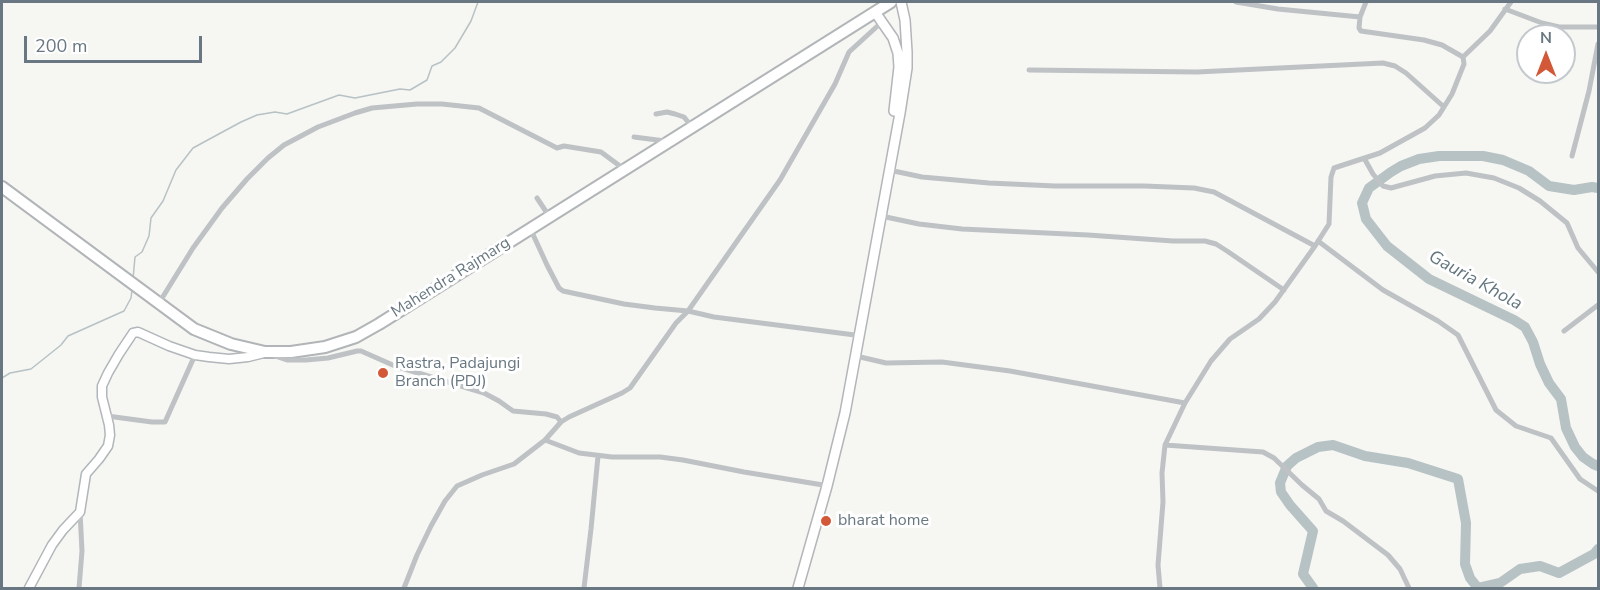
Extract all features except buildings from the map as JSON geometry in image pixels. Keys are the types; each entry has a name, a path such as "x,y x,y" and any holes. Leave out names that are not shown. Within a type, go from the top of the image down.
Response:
{"highway":[{"name":"Mahendra Rajmarg","path":"2,187 194,329 231,344 265,352 291,352 326,347 356,336 889,2"}],"main road":[{"path":"798,588 845,413 900,113 907,38 901,2"},
{"path":"793,588 823,485 840,412 894,112 899,67 898,53 893,38 875,12"}],"street":[{"path":"1236,2 1278,9 1360,17"},
{"path":"1278,9 1280,2"},
{"path":"1366,2 1360,17 1361,31 1424,40 1442,45 1463,57"},
{"path":"1463,57 1490,31 1511,2"},
{"path":"1506,9 1559,27 1599,27"},
{"path":"404,588 431,526 445,501 458,486 514,464 545,440 561,422 630,388 671,330 688,311 780,180 835,84 849,52 883,21"},
{"path":"1572,156 1599,44"},
{"path":"1160,588 1158,565 1165,445 1185,403 1211,361 1230,339 1259,320 1317,244 1329,224 1330,177 1334,168 1380,153 1425,128 1439,115 1452,94 1464,64 1463,57"},
{"path":"1029,70 1197,72 1383,63 1395,66 1406,73 1444,107"},
{"path":"155,300 222,208 268,158 284,145 318,127 372,108 442,104 479,108 557,148 564,146 601,152 624,169"},
{"path":"656,114 666,112 684,117 692,127"},
{"path":"634,137 668,142"},
{"path":"1364,158 1383,186 1391,188 1435,176 1466,173 1494,178 1519,188 1540,201 1567,223 1578,248 1599,272"},
{"path":"889,170 922,177 989,183 1144,186 1194,188 1214,192 1317,244 1383,290 1458,335 1496,410 1516,426 1551,438 1580,479 1599,491"},
{"path":"537,198 549,216"},
{"path":"881,216 919,224 962,229 1205,241 1216,244 1284,290"},
{"path":"530,228 562,291 634,305 855,335"},
{"path":"1564,331 1599,305"},
{"path":"79,588 82,551 80,512 86,474 108,446 110,435 102,386 119,354 134,333 142,333 195,355 228,358 248,357 265,352 286,360 306,360 361,351 395,366 484,393 513,411 546,414 557,417 561,422"},
{"path":"106,416 165,422 195,355"},
{"path":"856,356 886,363 942,362 1010,371 1185,403"},
{"path":"545,440 579,453 683,460 823,485"},
{"path":"1165,445 1263,452 1274,458 1319,498 1326,511 1388,555 1400,569 1409,588"},
{"path":"584,588 598,456"},
{"path":"29,588 52,545 80,512"}],"waterway":[{"path":"133,279 135,257 142,252 149,236 151,218 163,201 176,170 193,148 257,115 275,112 287,114 339,95 355,98 400,89 410,90 427,80 432,66 441,62 455,48 471,21 478,2"},
{"name":"Gauria Khola","path":"1598,188 1574,190 1549,186 1529,171 1503,160 1483,156 1439,156 1419,159 1391,172 1369,188 1362,203 1366,219 1387,246 1429,279 1525,327 1549,383 1561,399 1566,428 1575,447 1583,457 1598,466"},
{"path":"2,378 10,373 31,369 61,345 68,336 124,311 131,298 132,290"},
{"name":"Gauria Khola","path":"1313,588 1303,574 1313,531 1281,492 1280,483 1287,466 1296,458 1318,447 1333,445 1365,456 1408,463 1458,479 1466,523 1465,564 1470,578 1478,588 1500,583 1520,569 1540,566 1559,573 1594,554 1598,549"}],"place":[{"name":"Rastra, Padajungi Branch (PDJ)","path":"383,373"},
{"name":"bharat home","path":"826,521"}]}
